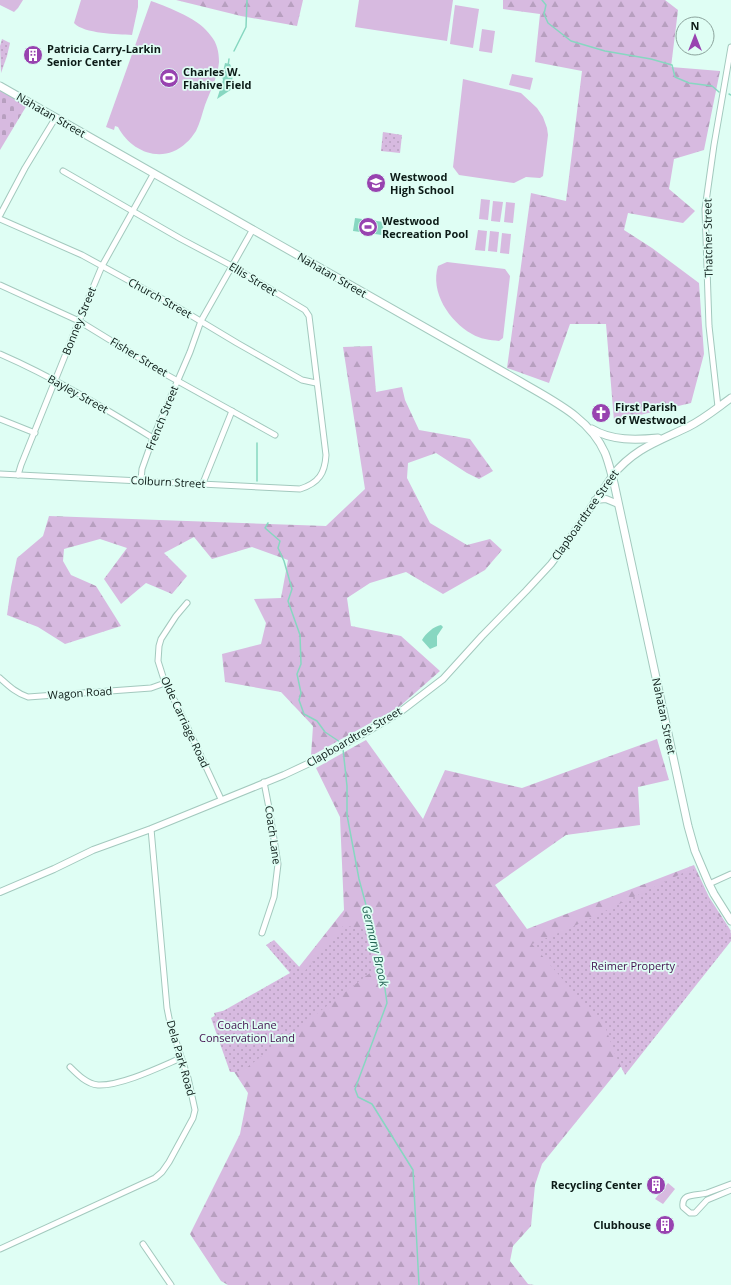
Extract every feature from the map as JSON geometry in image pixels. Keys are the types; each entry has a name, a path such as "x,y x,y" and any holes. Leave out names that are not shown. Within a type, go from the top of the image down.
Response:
{"main road":[{"name":"Nahatan Street","path":"0,86 560,405 587,426 598,440 605,453 612,476 688,826 695,851 714,894 731,921"},
{"name":"Clapboardtree Street","path":"612,476 632,455 650,444 705,418 731,398"},
{"name":"Clapboardtree Street","path":"587,426 604,435 629,440 663,438"}],"street":[{"name":"Thatcher Street","path":"718,407 710,326 705,209 713,147 731,47"},
{"path":"0,215 25,168 56,117"},
{"name":"Ellis Street","path":"63,171 181,239 232,266 305,310 309,316 316,383 326,454 325,465"},
{"name":"Bonney Street","path":"18,475 102,266 154,173"},
{"name":"Church Street","path":"0,219 82,255 201,321 302,380 316,383"},
{"name":"French Street","path":"141,480 142,469 153,438 190,352 201,321 253,229"},
{"name":"Fisher Street","path":"0,285 79,321 167,375 275,435"},
{"name":"Bayley Street","path":"0,354 55,381 153,438"},
{"path":"203,483 232,411"},
{"path":"0,419 35,432"},
{"name":"Colburn Street","path":"0,474 300,489 316,482 325,465"},
{"name":"Clapboardtree Street","path":"0,892 54,869 93,850 151,829 284,775 316,760 400,712 443,679 551,564 580,526 595,500 612,476"},
{"path":"595,500 606,498 618,504"},
{"name":"Olde Carriage Road","path":"187,603 176,616 161,639 158,661 165,683 222,799"},
{"name":"Wagon Road","path":"0,678 11,688 28,697 151,688 165,683"},
{"name":"Coach Lane","path":"262,933 274,897 278,864 264,782"},
{"name":"Dela Park Road","path":"0,1249 156,1178 162,1172 193,1118 195,1110 188,1078 167,1008 151,829"},
{"path":"709,884 731,874"},
{"path":"70,1067 81,1078 98,1085 114,1083 144,1074 181,1058"},
{"path":"731,1184 704,1194 690,1195 684,1199 683,1207 687,1212 692,1213 698,1211 707,1200 731,1190"},
{"path":"143,1244 171,1285"}],"green space":[{"path":"0,0 23,0 14,12 0,5"},
{"path":"81,0 138,0 132,35 102,33 79,27 74,23"},
{"path":"176,0 303,0 297,26 241,16"},
{"path":"359,0 453,0 447,41 355,27"},
{"path":"503,0 665,0 678,10 677,16 675,16 675,34 671,67 720,71 704,150 674,159 669,189 695,211 683,223 628,213 624,230 652,248 699,283 704,354 691,403 614,421 606,324 570,324 549,383 507,368 531,193 566,201 582,71 535,62 540,14 503,9"},
{"name":"Charles W. Flahive Field","path":"151,1 167,7 200,24 215,42 219,58 215,78 196,131 187,142 177,150 158,154 148,153 139,149 124,136 118,127 115,126 114,130 106,127"},
{"path":"455,5 479,9 473,48 450,44"},
{"path":"482,29 495,31 492,53 479,51"},
{"path":"2,39 10,43 1,73 0,46"},
{"path":"512,74 533,78 530,90 509,85"},
{"path":"463,79 521,93 537,108 543,117 548,135 543,176 540,178 526,177 514,183 459,175 453,167"},
{"path":"0,90 27,105 0,150"},
{"path":"383,132 402,135 400,153 381,151"},
{"path":"481,199 490,200 488,220 479,219"},
{"path":"493,201 503,202 500,222 491,221"},
{"path":"506,202 515,203 513,223 504,222"},
{"path":"478,230 487,231 485,251 475,250"},
{"path":"490,231 499,232 497,252 488,251"},
{"path":"502,233 511,234 509,254 500,253"},
{"path":"447,262 505,269 510,276 503,338 499,341 475,336 456,322 443,305 439,296 436,276 438,266"},
{"path":"372,346 376,392 402,387 405,400 419,430 470,439 493,471 479,479 436,453 408,463 407,478 430,523 467,545 490,539 502,550 485,570 443,594 406,572 370,583 347,598 351,626 401,636 440,671 399,707 311,756 313,726 281,692 225,682 222,654 261,644 266,623 254,599 281,598 288,560 252,547 212,559 194,537 164,553 187,576 172,594 146,583 121,604 104,579 127,548 100,539 64,549 63,561 71,575 96,586 121,626 65,644 38,627 7,615 17,558 43,536 49,516 326,526 365,489 343,347"},
{"path":"657,739 669,780 638,787 640,825 566,835 495,885 527,929 694,865 709,897 731,931 542,1164 535,1185 531,1226 513,1246 510,1261 528,1284 534,1285 228,1285 221,1281 190,1234 240,1134 248,1093 231,1067 214,1013 260,1002 299,967 344,910 340,817 316,768 366,740 423,819 445,770 522,788"},
{"name":"Reimer Property","path":"693,868 712,906 731,933 731,941 625,1075 615,1054 606,1029 532,944 568,929"},
{"name":"Coach Lane Conservation Land","path":"344,925 371,931 379,966 241,1072 230,1072 211,1018 290,973 266,945 274,940 304,972"},
{"path":"668,1183 675,1189 663,1204 655,1199"}],"shaded area":[{"path":"225,63 230,64 231,67 232,89 217,99 223,80 222,76"},
{"name":"Westwood Recreation Pool","path":"355,218 384,222 382,235 353,231"},
{"path":"441,625 443,627 437,636 437,646 430,649 422,640 430,631"}],"waterway":[{"path":"234,51 246,27 247,0"},
{"path":"542,0 546,5 544,14 548,23 571,41 605,51 651,59 672,65 675,77 689,83 712,86 719,92"},
{"path":"228,66 229,59"},
{"name":"Germany Brook","path":"257,443 257,481"},
{"name":"Germany Brook","path":"268,523 265,528 280,541 278,548 284,561 292,589 288,601 300,635 301,664 297,674 301,693 299,700 304,714 317,721 325,732 340,742"},
{"name":"Germany Brook","path":"343,749 347,786 347,815 359,879 381,961 387,1003 355,1089 358,1097 372,1104 413,1170 419,1285"}],"place":[{"name":"Patricia Carry-Larkin Senior Center","path":"33,55"},
{"name":"Charles W. Flahive Field","path":"169,78"},
{"name":"Westwood High School","path":"376,183"},
{"name":"Westwood Recreation Pool","path":"368,227"},
{"name":"First Parish of Westwood","path":"601,413"},
{"name":"Recycling Center","path":"656,1185"},
{"name":"Clubhouse","path":"665,1225"}]}
